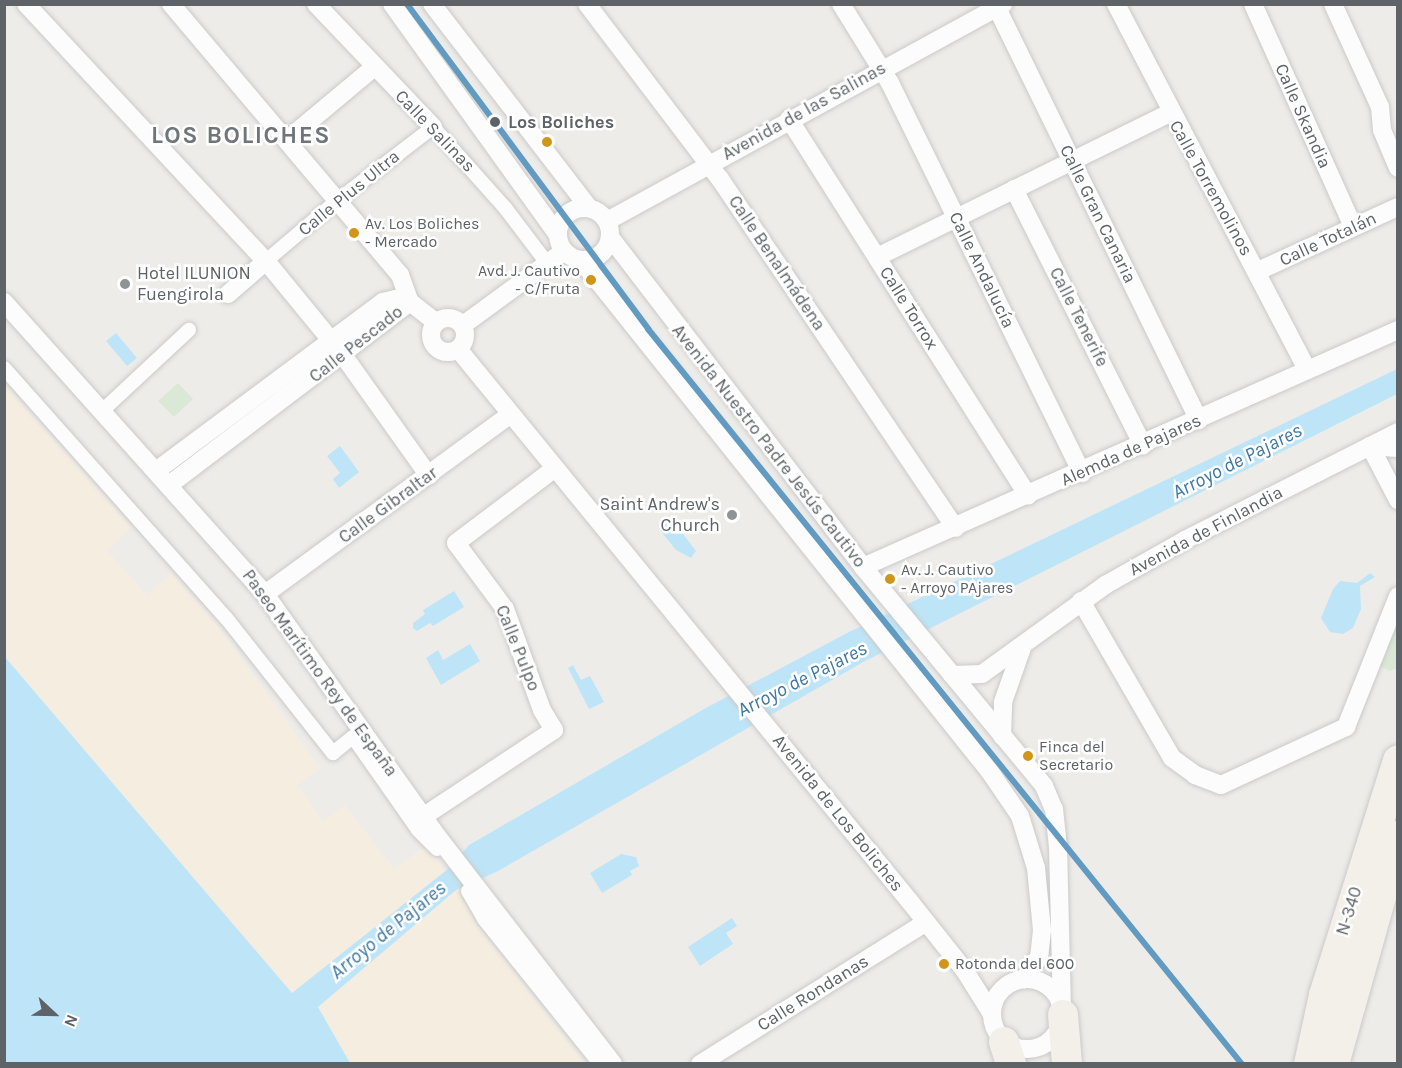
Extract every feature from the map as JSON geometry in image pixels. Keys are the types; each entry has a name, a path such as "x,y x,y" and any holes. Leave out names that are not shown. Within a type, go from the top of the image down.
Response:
{"main road":[{"name":"N-340","path":"1309,1064 1328,984 1398,760"},
{"name":"N-340","path":"1334,1064 1398,836"},
{"path":"1062,1010 1067,1064"}],"street":[{"path":"26,4 266,261 338,348 429,476"},
{"path":"171,4 400,275 410,302 436,322"},
{"name":"Calle Salinas","path":"316,4 373,68 434,127 506,209 547,263"},
{"path":"392,4 561,243 581,260 597,257 608,229 589,208 432,4"},
{"name":"Calle Benalmádena","path":"587,4 708,163 955,528"},
{"name":"Calle Andalucía","path":"841,4 879,70 890,83 1082,472"},
{"name":"Calle Torremolinos","path":"1116,4 1170,113 1258,271 1307,370"},
{"name":"Calle Skandia","path":"1253,4 1353,227"},
{"path":"1333,4 1380,107 1382,130 1398,168"},
{"name":"Avenida de las Salinas","path":"608,229 708,163 1000,6"},
{"name":"Calle Gran Canaria","path":"1000,6 1072,161 1199,420"},
{"path":"287,141 373,68"},
{"path":"877,257 1170,113"},
{"name":"Calle Torrox","path":"789,119 1028,496"},
{"name":"Calle Plus Ultra","path":"266,261 338,200 434,127"},
{"name":"Calle Tenerife","path":"1014,189 1143,445"},
{"name":"Calle Totalán","path":"1258,271 1398,207"},
{"path":"463,325 547,263 561,243 567,214 589,208"},
{"name":"Avenida Nuestro Padre Jesús Cautivo","path":"608,229 879,588 1044,786 1054,809 1062,1010"},
{"name":"Avenida Nuestro Padre Jesús Cautivo","path":"581,260 852,604 990,772 1020,816 1036,868 1042,914 1039,957 1024,979"},
{"path":"228,294 266,261"},
{"name":"Paseo Marítimo Rey de España","path":"4,302 265,594 424,816 431,834 613,1064"},
{"name":"Calle Pescado","path":"156,471 410,302"},
{"path":"452,317 463,325 464,341 458,349 447,352 432,343 431,332 436,322 452,317"},
{"path":"102,411 189,330"},
{"name":"Alemda de Pajares","path":"863,567 1028,496 1398,330"},
{"name":"Calle Pescado","path":"169,485 338,348"},
{"name":"Avenida de Los Boliches","path":"458,349 926,922 965,971 992,1014"},
{"path":"4,368 227,619 333,753 353,737 418,830 431,834"},
{"name":"Calle Gibraltar","path":"265,594 510,415"},
{"name":"Avenida de Finlandia","path":"952,675 982,674 1081,601 1185,540 1398,432"},
{"path":"1370,446 1398,448"},
{"path":"1370,446 1398,500"},
{"name":"Calle Pulpo","path":"424,816 554,730 542,710 505,609 456,543 554,469"},
{"path":"1081,601 1172,758 1195,776 1221,785 1346,727 1398,596"},
{"path":"1002,736 1003,702 1023,645"},
{"path":"484,903 484,919 600,1064"},
{"name":"Calle Rondanas","path":"700,1064 926,922"},
{"name":"Avenida de Los Boliches","path":"965,971 1002,989"},
{"path":"1024,979 1043,982 1062,1010 1056,1035 1037,1048 1008,1053 993,1025 992,1014 1002,989 1024,979"}],"green space":[{"path":"178,383 193,399 174,417 158,401"},
{"path":"1397,617 1397,668 1390,671 1379,666"}],"sand":[{"path":"4,385 132,527 107,551 147,595 172,573 222,631 320,768 298,785 323,821 345,805 394,869 426,846 475,911 472,917 584,1063 350,1063 318,1007 292,994 5,656"}],"water":[{"path":"116,333 137,358 127,366 106,341"},
{"name":"Arroyo de Pajares","path":"1397,369 1397,394 865,661 498,871 456,890 318,1007 350,1063 5,1063 4,656 292,993 448,869 469,845 704,709 847,633"},
{"path":"340,446 359,472 339,488 333,479 340,473 327,456"},
{"path":"671,518 696,551 691,558 676,550 659,529"},
{"path":"1370,573 1375,577 1360,586 1361,609 1353,628 1343,634 1330,632 1321,618 1333,589 1340,581 1357,583"},
{"path":"454,591 464,607 433,626 430,623 417,631 413,628 413,623 425,614 423,610"},
{"path":"470,644 480,661 441,685 426,658 438,650 443,660"},
{"path":"573,665 581,680 590,676 604,702 589,709 568,668"},
{"path":"621,854 636,857 639,866 630,871 632,875 602,893 590,873"},
{"path":"732,918 737,926 726,933 733,944 700,966 688,947"}],"transit line":[{"path":"407,4 648,329 1242,1064"}],"place":[{"name":"Los Boliches","path":"495,122"},
{"name":"Av. Los Boliches - Mercado","path":"354,233"},
{"name":"Avd. J. Cautivo - C/Fruta","path":"591,280"},
{"name":"Hotel ILUNION Fuengirola","path":"125,284"},
{"name":"Saint Andrew's Church","path":"732,515"},
{"name":"Av. J. Cautivo - Arroyo PAjares","path":"890,579"},
{"name":"Finca del Secretario","path":"1028,756"},
{"name":"Rotonda del 600","path":"944,964"}],"district":[{"name":"LOS BOLICHES","path":"241,136"}]}
